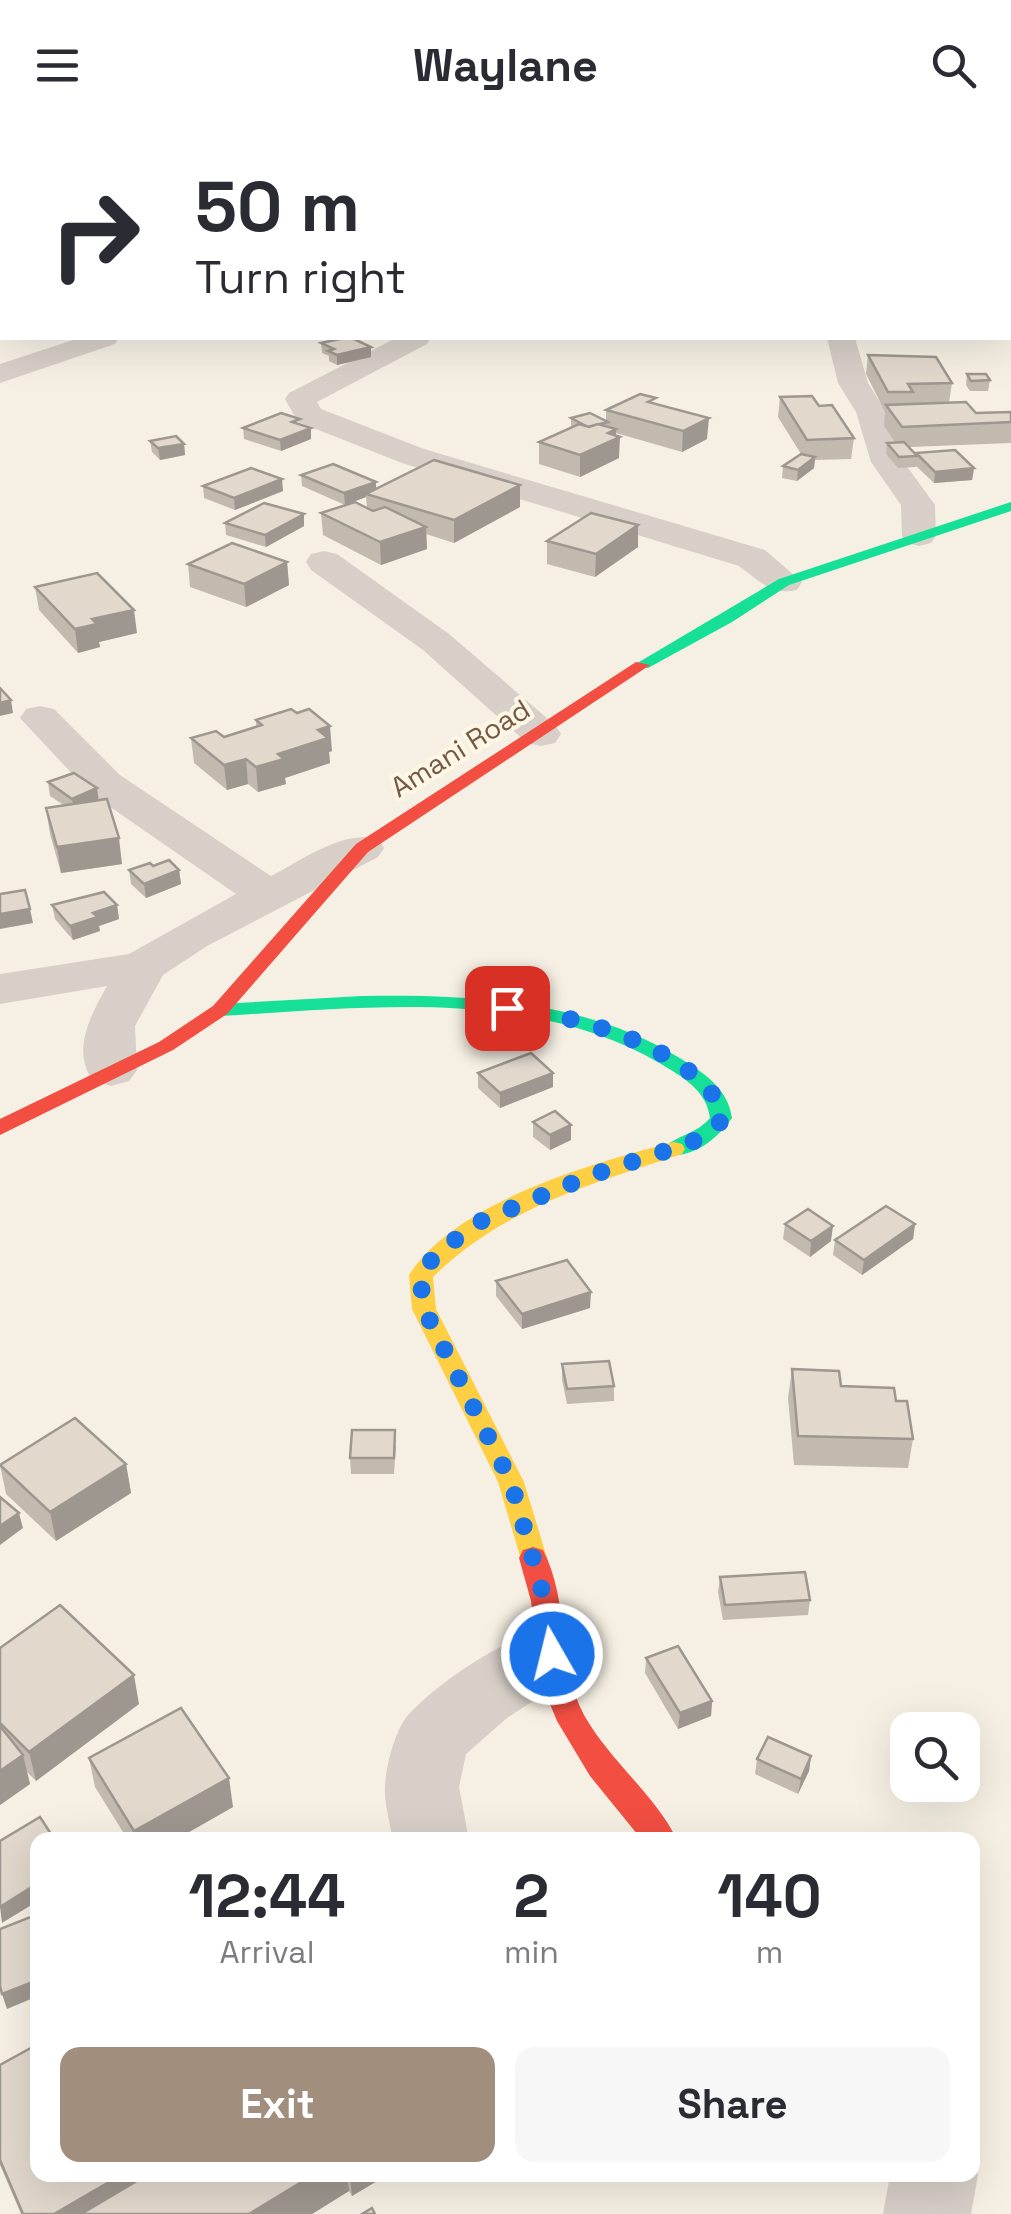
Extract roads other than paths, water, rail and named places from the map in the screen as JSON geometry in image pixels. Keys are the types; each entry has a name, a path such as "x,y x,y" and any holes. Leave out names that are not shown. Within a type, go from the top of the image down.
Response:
{"street":[{"path":"0,374 99,340"},
{"path":"413,340 310,394 300,400 301,407 337,428 457,471 752,558 784,582"},
{"path":"842,340 853,383 871,412 888,462 918,505 919,536"},
{"name":"Amani Road","path":"0,1128 166,1046 220,1010 362,848 468,775 541,734 647,662 727,619 784,582 1011,506"},
{"path":"324,562 436,642 541,734"},
{"path":"40,718 105,784 270,896"},
{"path":"0,989 143,966 190,936 362,848"},
{"path":"111,1070 110,1026 143,966"},
{"path":"220,1010 450,1004 536,1011 588,1023 638,1043 693,1076 718,1100 723,1112 720,1122 708,1133 479,1222 436,1254 420,1276 424,1309 511,1482 545,1601 557,1685 572,1721 601,1767 654,1832"},
{"path":"430,1832 422,1787 434,1738 482,1696 552,1654"},
{"path":"927,2214 933,2182"}]}
